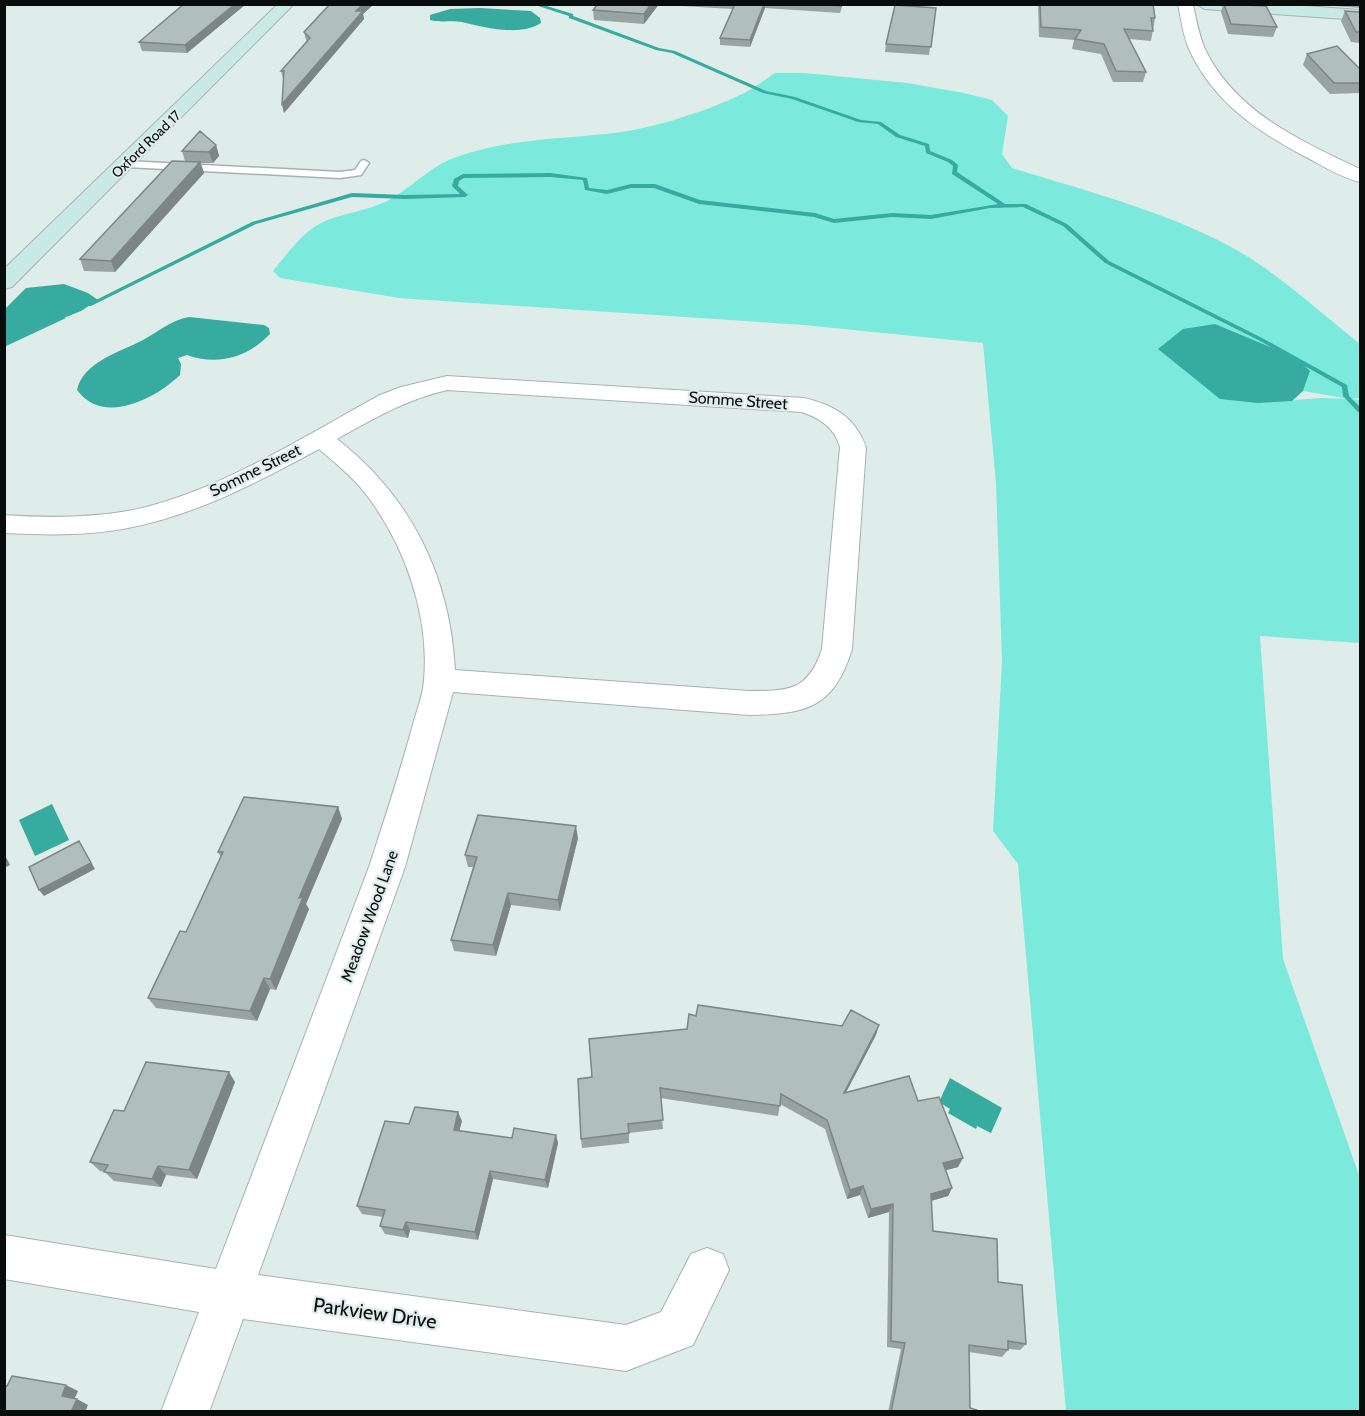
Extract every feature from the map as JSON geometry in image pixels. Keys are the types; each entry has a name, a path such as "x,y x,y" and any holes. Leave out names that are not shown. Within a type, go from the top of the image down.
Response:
{"main road":[{"name":"Oxford Road 17","path":"4,282 287,4"},
{"path":"1204,4 1360,15"}],"street":[{"path":"1185,4 1197,49 1206,68 1239,106 1284,137 1360,176"},
{"name":"Somme Street","path":"4,524 79,526 167,510 209,493 409,392 447,383 464,382 804,405 829,414 837,419 849,433 853,447 837,649 834,665 825,682 814,691 800,698 778,703 749,704 440,680"},
{"name":"Meadow Wood Lane","path":"185,1412 387,867 416,778 440,680 436,624 427,585 406,534 382,498 354,465 320,438"},
{"name":"Parkview Drive","path":"4,1257 228,1294 626,1348 676,1329 707,1270"}],"lane":[{"path":"126,164 340,175 358,172 364,163"}],"green space":[{"path":"775,73 804,73 907,83 992,100 1008,116 1002,154 1012,168 1138,207 1229,246 1283,281 1360,344 1360,398 1351,399 1360,400 1360,643 1260,636 1283,959 1360,1178 1360,1411 1066,1411 1018,864 993,831 1002,661 996,483 983,343 804,325 399,298 280,278 273,271 296,243 317,225 332,218 385,202 435,167 454,158 490,147 622,132 656,125 721,103 746,92","holes":["1310,371 1303,391 1349,399 1320,398 1258,403"]}],"water":[{"path":"450,9 531,11 540,18 541,23 512,30 458,21 430,20 430,15"},
{"path":"64,284 88,293 98,300 81,311 5,342 5,309 26,288"},
{"path":"189,317 264,325 269,328 270,334 252,349 232,358 210,360 187,355 178,358 181,364 180,375 157,393 129,405 101,406 88,401 77,390 81,380 94,365 143,340 170,323"},
{"path":"1215,324 1297,358 1310,371 1303,391 1292,401 1258,403 1220,399 1158,349 1183,329"},
{"path":"52,804 69,840 35,856 19,820"},
{"path":"950,1078 1002,1108 991,1133 977,1126 976,1129 948,1113 950,1109 939,1102"}],"building":[{"path":"184,4 235,4 185,45 139,42"},
{"path":"330,4 363,4 356,11 363,11 282,104 284,71 281,71 310,38 304,32"},
{"path":"598,4 651,4 644,14 593,10"},
{"path":"735,4 764,4 750,40 720,38"},
{"path":"812,4 841,4 841,6"},
{"path":"1040,4 1153,4 1155,18 1151,18 1153,31 1124,29 1146,72 1116,71 1104,44 1075,39 1081,30 1041,27"},
{"path":"1224,4 1266,6 1277,27 1231,24"},
{"path":"895,5 936,8 931,47 886,44"},
{"path":"1345,11 1360,12 1360,32 1356,32"},
{"path":"1337,46 1360,69 1360,83 1334,83 1307,54"},
{"path":"200,131 216,145 209,152 182,151"},
{"path":"172,161 200,162 111,261 80,259"},
{"path":"244,797 338,807 299,898 303,897 270,979 264,978 250,1011 148,998 180,931 186,932 223,852 218,852"},
{"path":"478,815 576,826 558,900 508,893 493,945 451,940 477,857 465,855"},
{"path":"79,841 91,863 39,890 29,867"},
{"path":"698,1005 842,1026 851,1010 879,1025 844,1093 909,1076 918,1101 939,1097 963,1158 943,1163 952,1188 931,1194 933,1231 997,1239 998,1282 1022,1285 1026,1344 1008,1341 1008,1350 969,1345 970,1408 977,1412 891,1412 905,1343 891,1341 893,1204 871,1209 863,1186 850,1190 827,1120 781,1094 780,1106 660,1088 663,1120 628,1124 629,1133 581,1139 578,1079 592,1077 589,1039 687,1029 689,1014 696,1016"},
{"path":"146,1062 229,1072 189,1170 158,1166 152,1179 104,1172 108,1165 90,1162 114,1110 124,1111"},
{"path":"415,1107 458,1112 454,1130 512,1138 514,1128 556,1135 545,1180 490,1171 475,1232 406,1222 403,1230 380,1226 385,1210 357,1206 385,1121 409,1124"},
{"path":"12,1376 66,1385 62,1396 77,1399 71,1412 4,1412 4,1385 7,1386"}],"waterway":[{"path":"534,4 571,15 571,17 658,49 673,52 765,92 793,98 860,121 879,123 898,136 927,145 928,152 956,166 954,173 1003,205"},
{"path":"89,305 254,223 352,195 405,197 465,195 455,186 456,180 463,176 550,175 585,179 587,189 607,192 631,186 655,186 699,202 815,215 834,221 892,215 931,217 990,206 1024,205 1065,225 1107,262 1262,340 1345,386 1346,396 1360,411"},
{"path":"4,345 63,318"}]}
